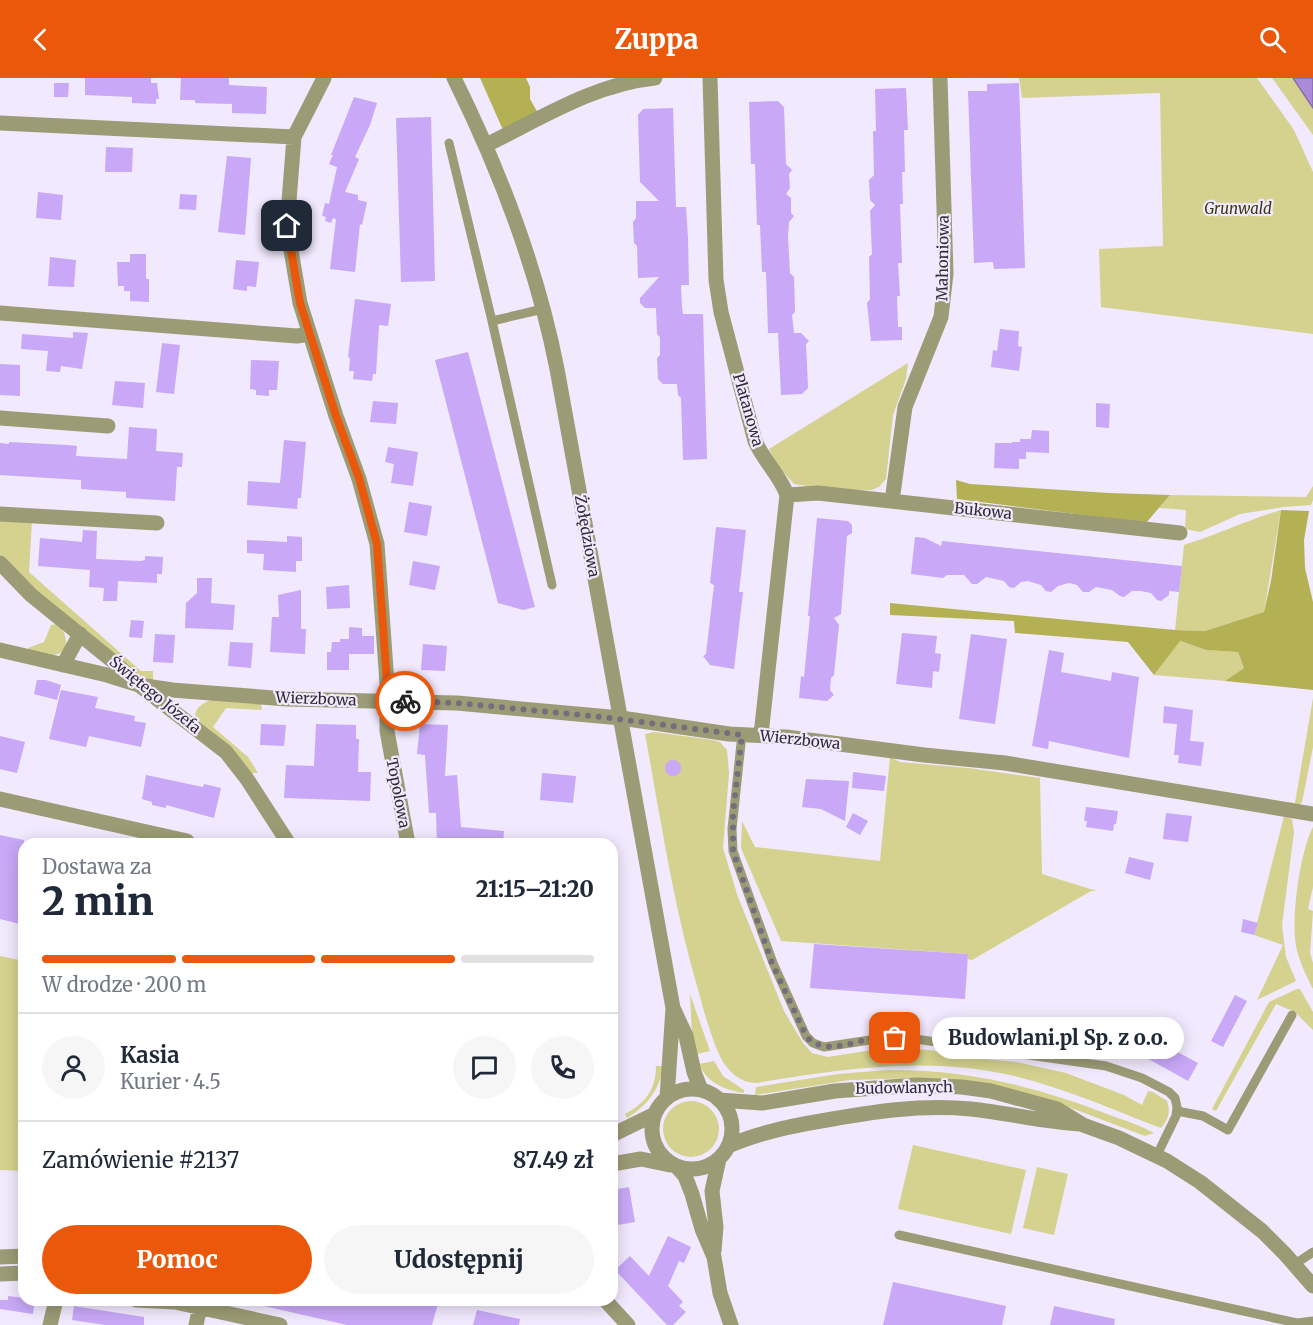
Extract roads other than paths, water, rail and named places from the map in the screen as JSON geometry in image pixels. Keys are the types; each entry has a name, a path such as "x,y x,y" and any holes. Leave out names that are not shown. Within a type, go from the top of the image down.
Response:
{"street":[{"name":"Topolowa","path":"324,78 294,137 287,226 300,303 336,416 359,478 377,544 387,682 387,731 407,838"},
{"name":"Żołędziowa","path":"454,78 486,145 522,235 557,369 673,1008 667,1098"},
{"path":"486,145 593,93 626,82 655,78"},
{"name":"Platanowa","path":"710,78 717,291 750,426 760,452 780,480 787,495"},
{"name":"Mahoniowa","path":"892,501 905,407 934,337 945,296 940,78"},
{"path":"0,123 294,137"},
{"path":"0,313 297,336 310,334"},
{"path":"0,418 108,426"},
{"name":"Bukowa","path":"787,495 818,493 1180,533"},
{"path":"761,735 787,495"},
{"path":"0,514 157,524"},
{"name":"Świętego Józefa","path":"0,563 32,595 234,761 285,838"},
{"path":"63,665 80,634"},
{"name":"Wierzbowa","path":"0,650 139,685 308,700 457,703 621,718 742,735 761,735 1005,763 1313,814"},
{"path":"184,718 198,692"},
{"path":"0,799 174,838"},
{"name":"Żołędziowa","path":"673,1008 686,1036 701,1090"},
{"name":"Budowlanych","path":"719,1100 762,1103 843,1090 917,1085 954,1087 1014,1096 1057,1109 1083,1125 1157,1155 1200,1182 1262,1232 1295,1264 1313,1286"},
{"path":"714,1257 683,1174 663,1157 655,1144 652,1129 655,1114 667,1098 683,1090 701,1090 719,1100 726,1108 732,1124 729,1146 719,1159 712,1191 716,1227 714,1257 722,1325"},
{"name":"Budowlanych","path":"729,1146 758,1135 814,1122 918,1107 971,1109 1083,1125"},
{"path":"618,1132 655,1114"},
{"path":"618,1163 641,1159 687,1169 698,1169 719,1159"},
{"path":"0,1257 18,1256"},
{"path":"0,1274 18,1273"},
{"path":"720,1293 731,1325"},
{"path":"51,1325 55,1306"},
{"path":"195,1306 280,1325"},
{"path":"610,1306 627,1325"},
{"path":"196,1325 200,1307"}],"lane":[{"path":"449,143 552,585"},
{"path":"492,321 543,309"},
{"path":"742,735 733,819 733,851 772,963 810,1041 819,1046 830,1047 883,1038 915,1039 1106,1066 1142,1078 1169,1092 1175,1098 1177,1110 1157,1155"},
{"path":"1177,1110 1203,1116 1228,1130 1292,1015"},
{"path":"899,1234 1297,1323 1313,1321"},
{"path":"1295,1264 1313,1252"}],"place":[{"name":"Budowlani.pl Sp. z o.o.","path":"895,1038"}],"park label":[{"name":"Grunwald","path":"1238,209"}]}
